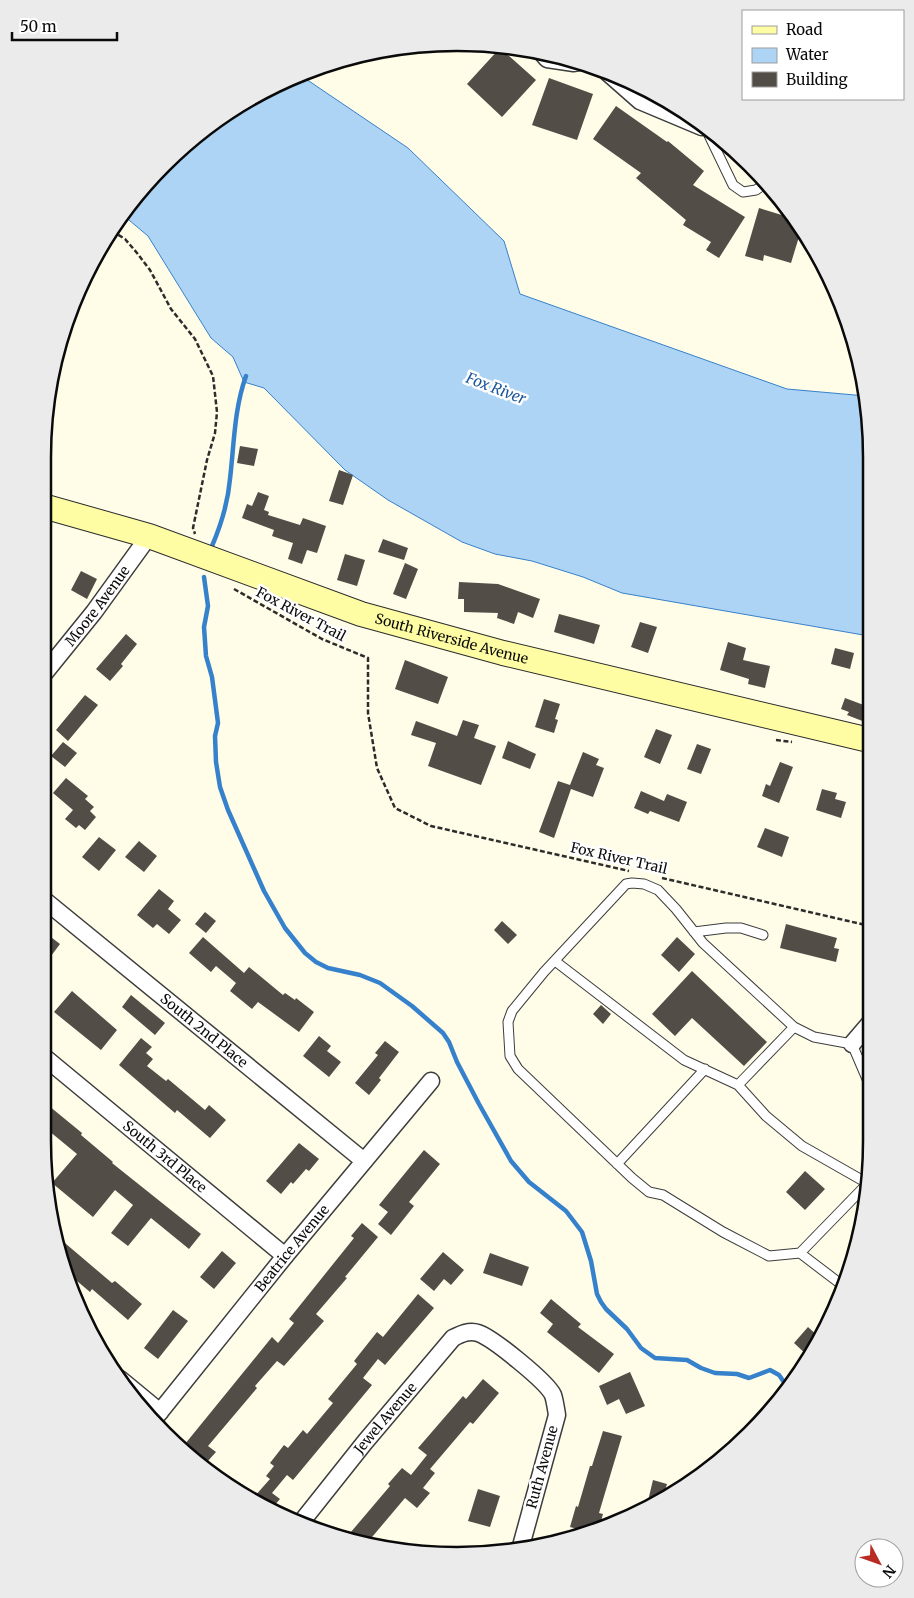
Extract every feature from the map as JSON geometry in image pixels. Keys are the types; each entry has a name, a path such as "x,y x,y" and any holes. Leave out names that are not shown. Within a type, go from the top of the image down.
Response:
{"main road":[{"name":"South Riverside Avenue","path":"51,508 149,536 199,553 361,614 503,653 863,739"}],"street":[{"path":"625,88 640,101 676,116"},
{"name":"Moore Avenue","path":"51,665 94,612 149,536"},
{"name":"South 2nd Place","path":"51,906 364,1161"},
{"path":"852,1044 863,1031"},
{"name":"South 3rd Place","path":"51,1063 285,1256"},
{"name":"Beatrice Avenue","path":"157,1415 285,1256 431,1081"},
{"name":"Jewel Avenue","path":"305,1517 364,1442 452,1338 466,1332 478,1333"},
{"name":"Ruth Avenue","path":"478,1333 491,1340 541,1380 553,1396 557,1415 522,1541"}],"lane":[{"path":"712,142 733,185 743,192 756,190 760,187"},
{"path":"837,1281 800,1254 768,1256 723,1232 663,1195 649,1192 518,1069 510,1056 508,1022 512,1011 626,884 644,884 658,890 703,943 794,1027 814,1036 852,1044 863,1070"},
{"path":"694,932 740,928 763,935"},
{"path":"555,961 684,1060 738,1085 766,1116 802,1146 861,1179"},
{"path":"738,1085 794,1027"},
{"path":"617,1164 705,1069"},
{"path":"800,1254 859,1192"}],"path":[{"path":"118,235 137,252 150,270 171,309 195,339 213,376 217,412 215,433 207,460 194,528 199,553"},
{"name":"Fox River Trail","path":"233,588 322,639 368,658 368,713 377,768 395,808 431,826 636,872"},
{"name":"Fox River Trail","path":"655,877 863,924"}],"water":[{"name":"Fox River","path":"307,80 408,148 504,241 520,294 787,389 858,395 863,457 863,635 622,593 583,577 532,561 495,554 462,542 388,500 345,470 264,388 244,382 233,357 211,338 148,236 128,220 152,189 170,170 210,135 232,120 278,93"}],"building":[{"path":"495,53 508,55 536,80 502,117 467,84"},
{"path":"549,78 593,94 577,140 532,125"},
{"path":"616,106 668,141 704,171 693,185 745,217 719,258 706,250 711,242 683,225 686,220 636,178 641,173 593,139"},
{"path":"759,208 783,215 798,239 791,263 764,255 763,261 745,256"},
{"path":"240,446 258,449 254,466 237,463"},
{"path":"339,470 353,475 343,505 329,501"},
{"path":"258,492 269,496 264,510 269,512 268,515 300,525 303,518 326,526 317,553 307,550 302,564 288,559 293,543 272,536 274,530 242,518 247,504 252,506"},
{"path":"383,539 408,548 404,560 378,552"},
{"path":"345,554 365,560 357,586 337,580"},
{"path":"405,563 418,569 406,599 393,594"},
{"path":"81,571 97,579 87,599 71,590"},
{"path":"459,582 498,584 540,599 533,618 518,612 514,624 497,618 498,613 464,612 464,599 458,599"},
{"path":"559,614 600,625 594,644 554,632"},
{"path":"640,622 657,627 648,653 631,647"},
{"path":"126,634 137,644 121,664 123,666 110,681 96,669"},
{"path":"728,642 746,648 743,660 770,666 765,688 748,684 749,679 720,670"},
{"path":"835,648 854,653 850,669 831,664"},
{"path":"405,660 448,677 438,704 395,689"},
{"path":"85,695 98,705 68,741 56,730"},
{"path":"845,698 863,705 863,721 847,715 849,712 841,709"},
{"path":"544,699 560,704 555,719 558,720 554,733 535,727"},
{"path":"463,720 479,725 474,738 496,746 481,785 428,766 436,743 411,735 416,721 457,736"},
{"path":"656,729 672,735 660,764 644,757"},
{"path":"508,741 536,754 530,769 502,758"},
{"path":"63,742 77,753 65,767 51,756"},
{"path":"697,744 711,749 701,774 687,769"},
{"path":"583,752 599,759 596,765 604,768 593,797 571,789 554,838 539,832 558,781 570,785"},
{"path":"780,762 793,767 779,803 762,796 766,784 770,786"},
{"path":"66,778 88,796 85,799 94,807 90,811 96,817 85,830 79,825 76,828 65,819 73,810 53,793"},
{"path":"822,789 837,793 835,799 846,802 841,818 816,810"},
{"path":"641,791 664,801 667,794 687,802 679,822 650,811 648,814 634,808"},
{"path":"765,828 789,837 782,857 757,847"},
{"path":"99,837 116,850 99,871 82,857"},
{"path":"139,841 157,856 144,872 125,857"},
{"path":"159,889 174,901 168,909 181,920 169,934 157,924 153,928 137,915"},
{"path":"205,912 216,921 206,933 195,924"},
{"path":"502,921 517,935 508,944 494,930"},
{"path":"786,924 837,938 834,948 839,949 836,962 780,948"},
{"path":"51,937 60,944 51,956"},
{"path":"203,937 244,973 249,967 283,995 285,993 295,1000 296,998 314,1012 299,1032 258,1002 252,1009 230,991 236,983 216,966 211,972 189,953"},
{"path":"677,937 695,954 679,972 661,955"},
{"path":"692,971 767,1042 744,1066 692,1018 675,1036 652,1014"},
{"path":"72,991 117,1030 101,1050 54,1012"},
{"path":"131,995 165,1023 155,1035 122,1007"},
{"path":"601,1005 611,1014 603,1024 593,1014"},
{"path":"319,1036 331,1046 327,1051 341,1062 329,1077 303,1056"},
{"path":"141,1038 152,1047 146,1053 153,1059 147,1066 166,1081 168,1079 205,1110 209,1105 226,1120 210,1138 177,1110 175,1113 119,1065"},
{"path":"385,1041 399,1052 379,1078 381,1080 369,1095 355,1083 378,1055 375,1053"},
{"path":"51,1108 82,1133 81,1135 112,1163 201,1234 189,1249 151,1218 128,1246 111,1233 133,1205 115,1190 93,1217 54,1185 54,1181 77,1154 51,1133"},
{"path":"299,1143 319,1159 309,1171 306,1169 293,1184 291,1182 281,1194 266,1181"},
{"path":"424,1150 440,1164 409,1202 414,1206 391,1235 378,1224 388,1212 379,1205"},
{"path":"805,1171 825,1189 805,1210 786,1192"},
{"path":"362,1223 378,1237 345,1277 347,1278 316,1314 324,1321 284,1366 277,1361 208,1446 216,1452 208,1461 186,1443 272,1337 278,1343 294,1323 289,1319 354,1238 351,1236"},
{"path":"64,1242 112,1283 115,1281 142,1304 128,1320 92,1289 90,1292 76,1281"},
{"path":"222,1251 236,1263 214,1289 200,1277"},
{"path":"443,1252 464,1270 451,1285 444,1279 434,1291 420,1279"},
{"path":"490,1253 529,1267 522,1286 483,1273"},
{"path":"418,1294 434,1308 385,1365 378,1359 363,1378 372,1385 293,1480 287,1475 272,1493 280,1499 276,1504 257,1494 270,1479 266,1476 274,1466 270,1463 284,1445 288,1448 303,1430 307,1434 333,1403 328,1399 357,1364 354,1361 377,1332 383,1337"},
{"path":"551,1299 581,1324 578,1327 614,1354 599,1373 547,1332 553,1324 540,1313"},
{"path":"173,1310 188,1321 158,1359 144,1348"},
{"path":"808,1327 814,1333 803,1352 794,1343"},
{"path":"630,1372 645,1406 626,1414 619,1399 607,1405 599,1386"},
{"path":"483,1379 499,1393 473,1424 470,1422 430,1469 435,1473 423,1488 430,1493 417,1508 405,1498 372,1538 351,1533 390,1486 388,1484 402,1468 411,1475 427,1455 418,1448 463,1396 466,1399"},
{"path":"603,1431 622,1436 599,1513 603,1514 601,1520 576,1529 570,1527 590,1466 592,1466"},
{"path":"653,1480 667,1484 666,1488 649,1498"},
{"path":"478,1489 500,1496 490,1527 468,1521"}],"waterway":[{"path":"212,546 228,496 237,414 246,376"},
{"path":"204,577 208,606 204,627 206,656 212,677 218,723 215,736 216,762 220,787 228,810 264,891 285,928 305,953 316,962 328,968 360,975 380,983 412,1006 443,1033 479,1104 511,1161 529,1182 566,1211 582,1232 591,1261 597,1294 601,1302 627,1329 641,1348 655,1358 687,1360 715,1373 737,1374 749,1378 770,1370 779,1375 783,1381"}]}
